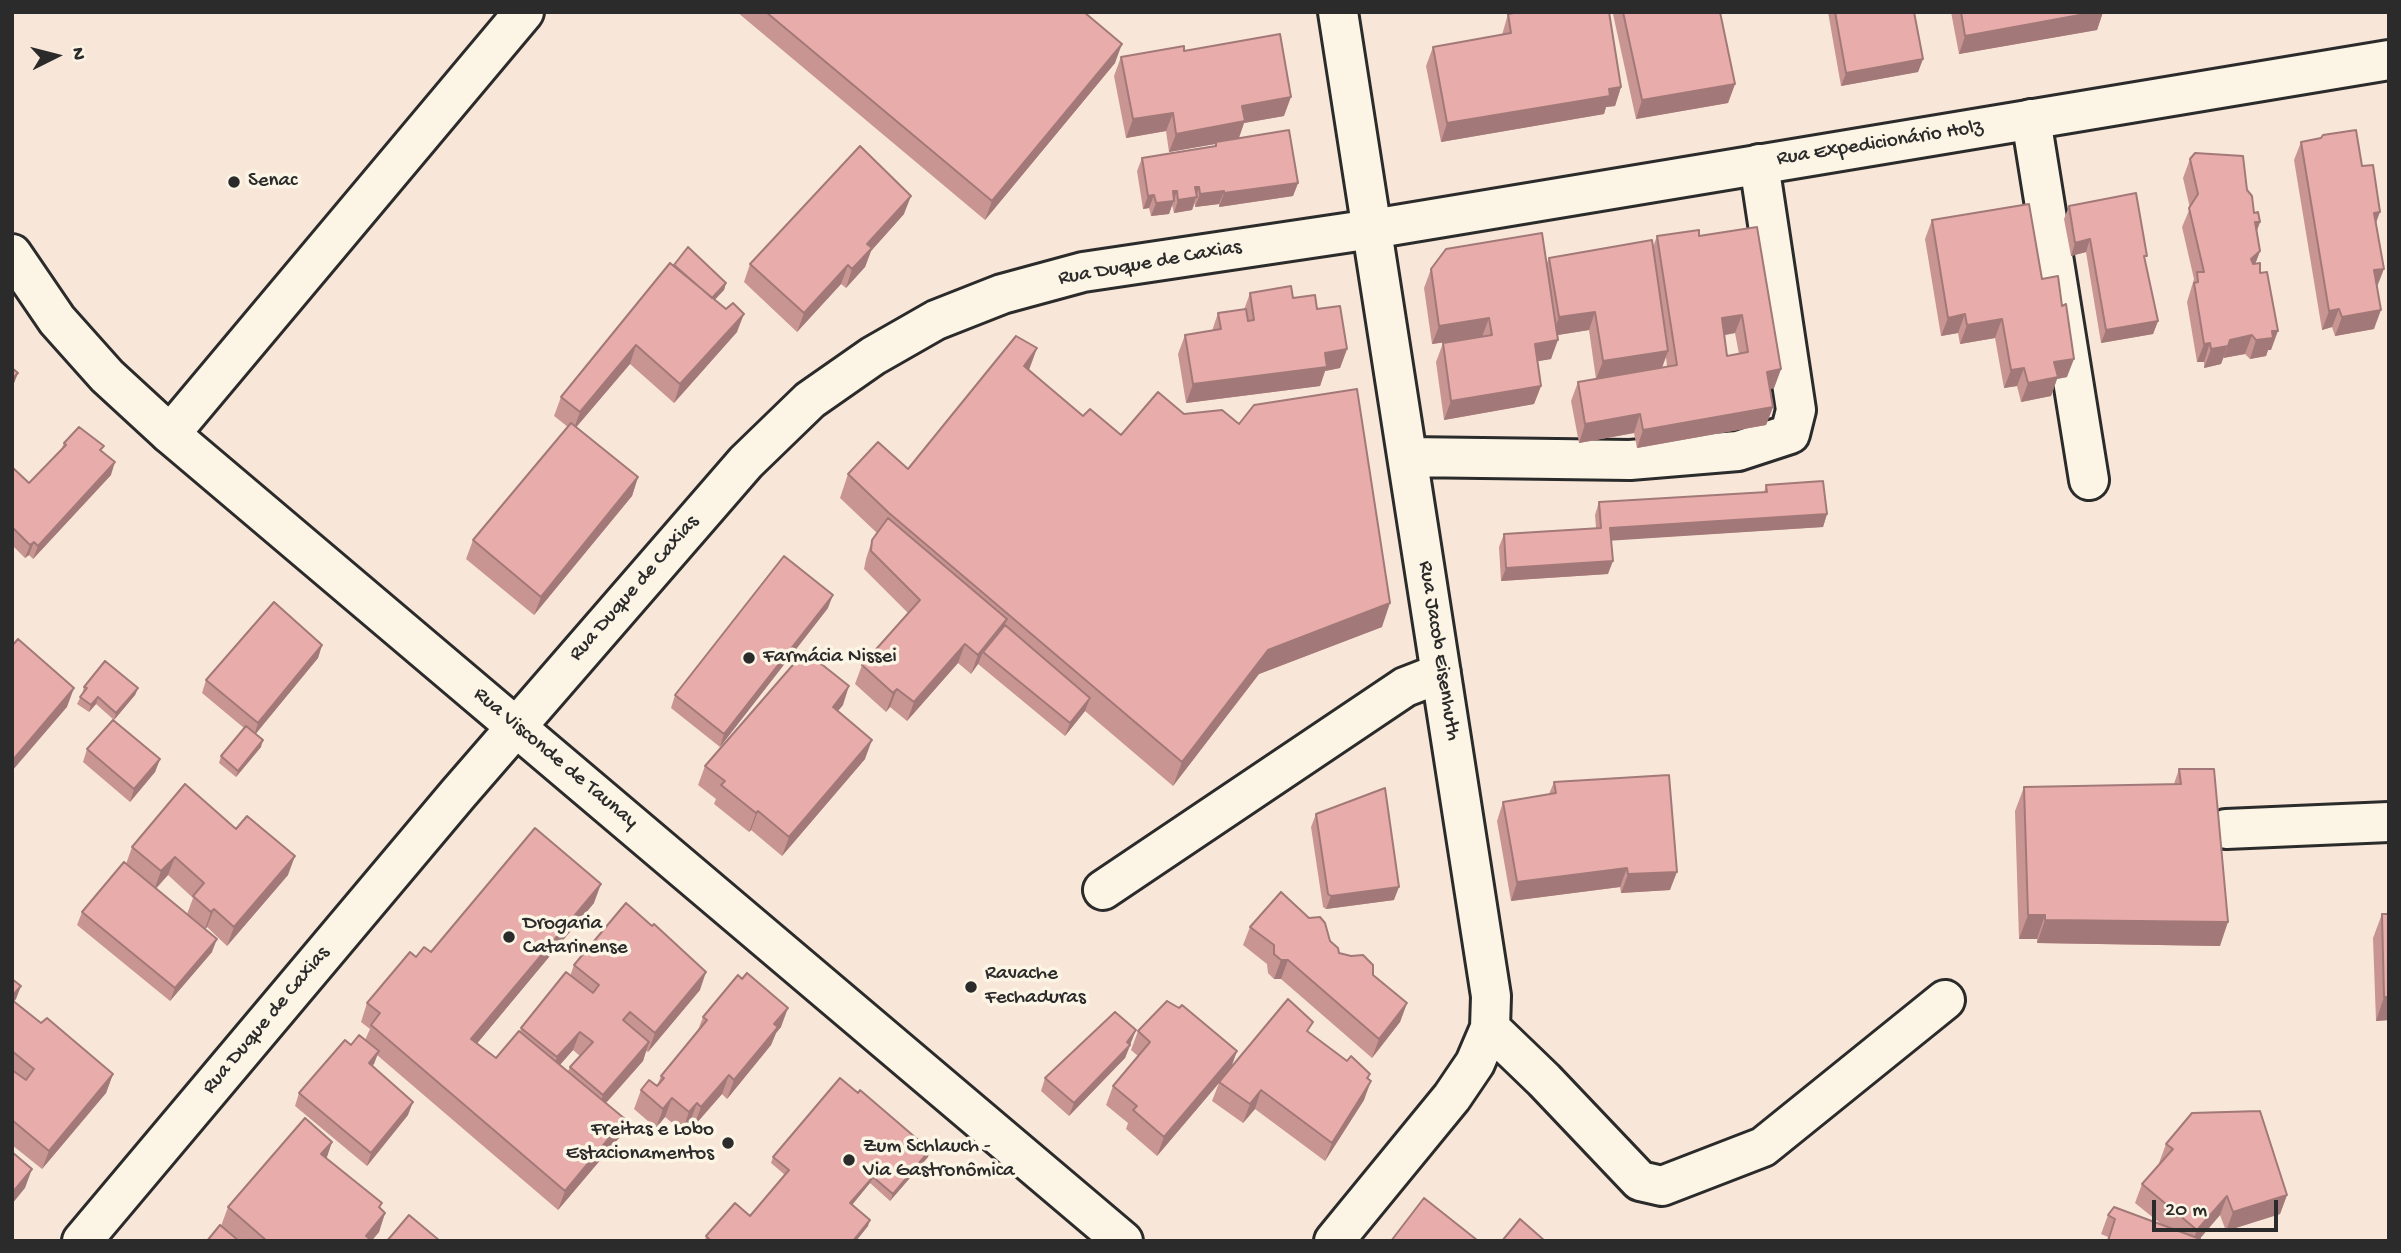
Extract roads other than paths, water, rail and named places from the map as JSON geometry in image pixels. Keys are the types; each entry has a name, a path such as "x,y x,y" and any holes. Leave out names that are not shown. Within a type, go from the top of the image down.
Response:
{"main road":[{"path":"170,433 524,12"},
{"name":"Rua Jacob Eisenhuth","path":"1334,1241 1452,1097 1475,1063 1490,1028 1491,996 1338,12"},
{"name":"Rua Expedicionário Holz","path":"1372,229 2389,60"},
{"path":"2031,119 2089,480"},
{"path":"1408,457 1630,460 1738,451 1790,433 1796,410 1759,164"},
{"name":"Rua Duque de Caxias","path":"82,1241 516,726 746,462 810,400 884,350 936,320 1002,294 1083,272 1372,229"},
{"name":"Rua Visconde de Taunay","path":"12,254 57,320 107,376 170,433 1123,1241"},
{"path":"1103,890 1405,687 1441,673"},
{"path":"2226,829 2389,822"},
{"path":"1490,1028 1544,1080 1640,1181 1662,1186 1763,1147 1945,1000"}],"place":[{"name":"Senac","path":"234,182"},
{"name":"Farmácia Nissei","path":"749,658"},
{"name":"Drogaria Catarinense","path":"509,937"},
{"name":"Ravache Fechaduras","path":"971,987"},
{"name":"Freitas e Lobo Estacionamentos","path":"728,1143"},
{"name":"Zum Schlauch - Via Gastronômica","path":"849,1160"}]}
